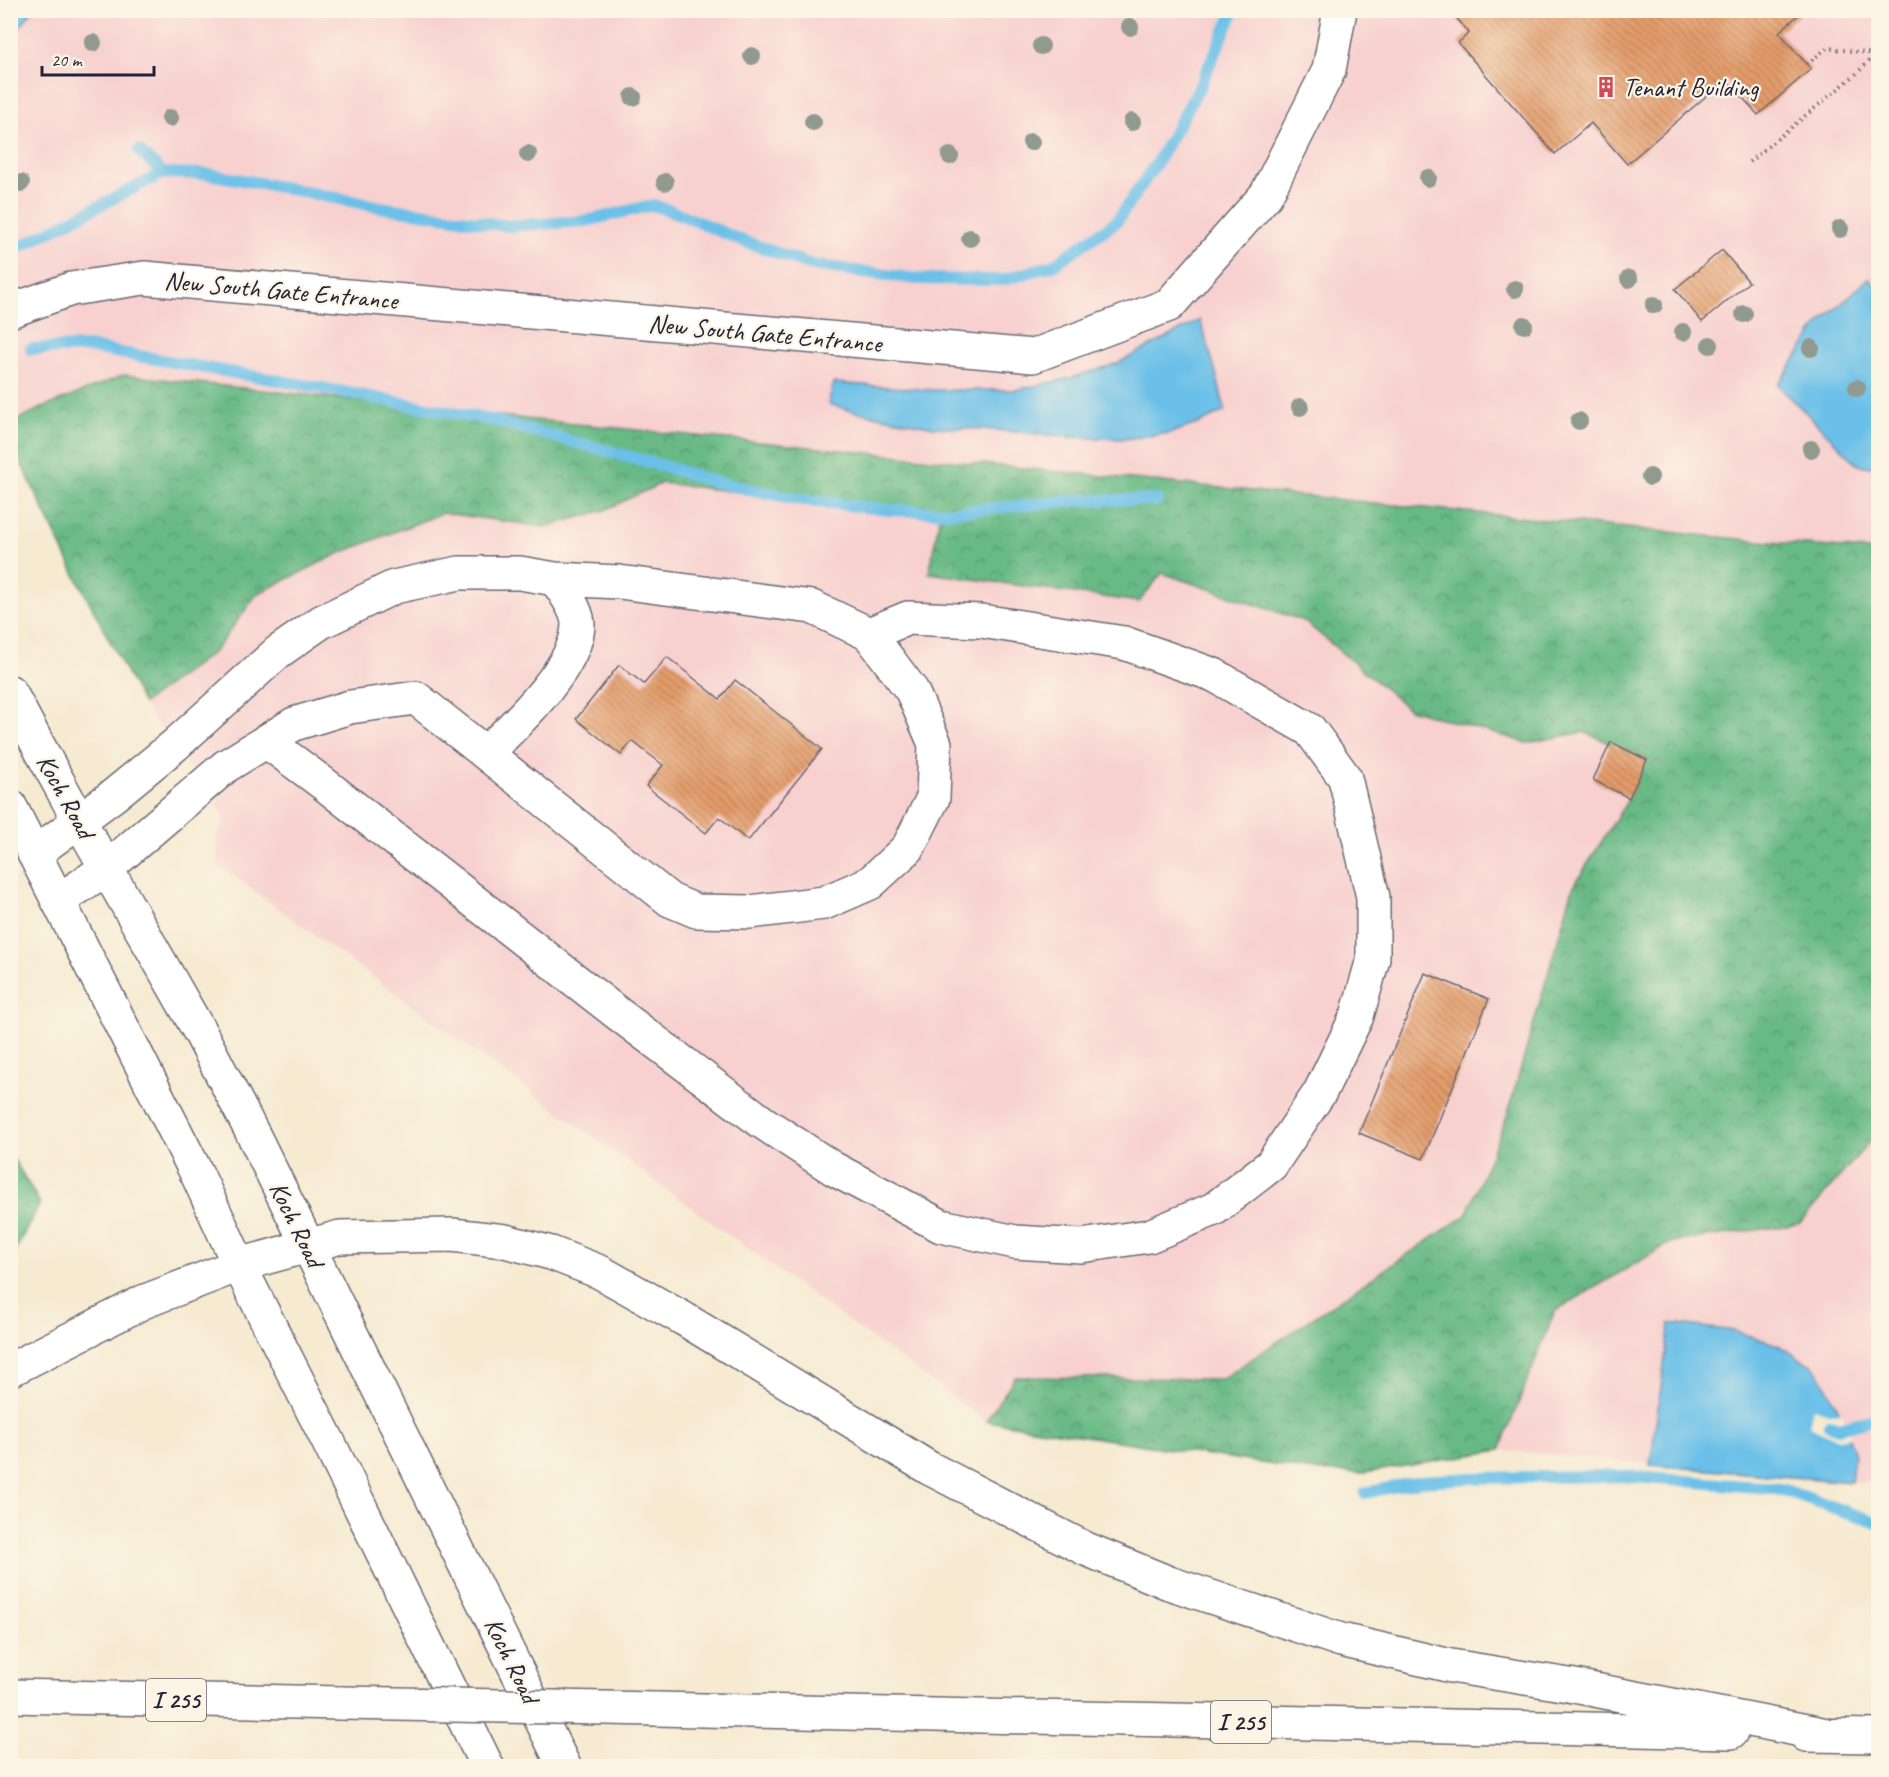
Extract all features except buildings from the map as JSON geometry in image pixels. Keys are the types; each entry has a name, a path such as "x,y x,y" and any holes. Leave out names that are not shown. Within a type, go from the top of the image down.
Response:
{"main road":[{"name":"New South Gate Entrance","path":"10,311 71,289 144,278 1033,356 1169,305 1266,195 1329,70 1340,10"},
{"path":"34,854 80,822 175,745 278,652 321,622 394,587 459,573 520,573 555,579 618,582 812,607 869,634 912,691 935,744 933,798 908,848 870,883 824,903 750,912 696,911 670,900 416,698 350,707 294,724 226,766 107,868 58,901"},
{"path":"486,753 521,719 552,681 573,649 578,622 566,593 555,579"},
{"path":"266,741 617,1013 762,1122 834,1169 941,1227 1015,1242 1081,1246 1149,1236 1214,1209 1271,1165 1320,1092 1357,1016 1373,958 1373,897 1345,777 1310,730 1214,675 1124,643 981,621 908,618 869,634"},
{"name":"Koch Road","path":"10,692 80,822 201,1034 308,1245 564,1767"},
{"name":"Koch Road","path":"10,806 197,1174 239,1264 487,1767"},
{"path":"10,1370 143,1302 239,1264 308,1245 340,1237 452,1235 505,1241 550,1253 600,1272 684,1319 929,1468 1086,1549 1169,1583 1341,1640 1440,1663 1569,1685 1827,1735"},
{"name":"I 255","path":"10,1696 656,1708 1878,1736"}],"path":[{"path":"1807,64 1827,48 1877,53"},
{"path":"1749,162 1855,75 1877,53"}],"shaded area":[{"path":"11,11 1878,11 1878,1484 1500,1450 1364,1473 1314,1471 986,1421 218,865 216,838 225,817 143,704 73,571 11,442"}],"green space":[{"path":"124,375 517,418 1878,551 1878,1132 1799,1224 1672,1242 1555,1311 1500,1450 1364,1473 1314,1471 986,1421 1015,1377 1222,1379 1466,1215 1507,1116 1573,887 1629,798 1647,759 1584,732 1527,743 1409,709 1304,621 1162,573 1139,602 929,573 940,516 662,483 605,510 545,527 443,513 338,554 257,594 215,651 143,704 73,571 11,442 11,423 37,410"},
{"path":"11,1155 40,1203 11,1259"}],"water":[{"path":"10,11 32,11 11,39"},
{"path":"1869,278 1878,289 1878,468 1858,465 1778,385 1818,325"},
{"path":"1200,320 1225,411 1200,423 1170,433 1125,439 934,427 828,404 834,383 934,390 1015,390 1071,378 1118,363"},
{"path":"1670,1323 1734,1331 1778,1345 1816,1368 1837,1406 1854,1453 1851,1482 1650,1465"}],"pier":[{"path":"1813,1408 1829,1413 1842,1412 1851,1437 1838,1439 1809,1426"}],"waterway":[{"path":"10,252 163,173 208,174 380,207 508,226 586,221 653,205 811,265 917,279 1003,280 1053,265 1116,222 1156,164 1199,88 1232,15"},
{"path":"139,151 163,173"},
{"path":"31,349 87,347 496,421 664,466 714,482 797,499 889,510 948,512 1083,500 1158,500"},
{"path":"1830,1425 1838,1428 1878,1418"},
{"path":"1365,1493 1421,1481 1623,1476 1781,1489 1878,1523"}],"place":[{"name":"Tenant Building","path":"1606,87"}]}
